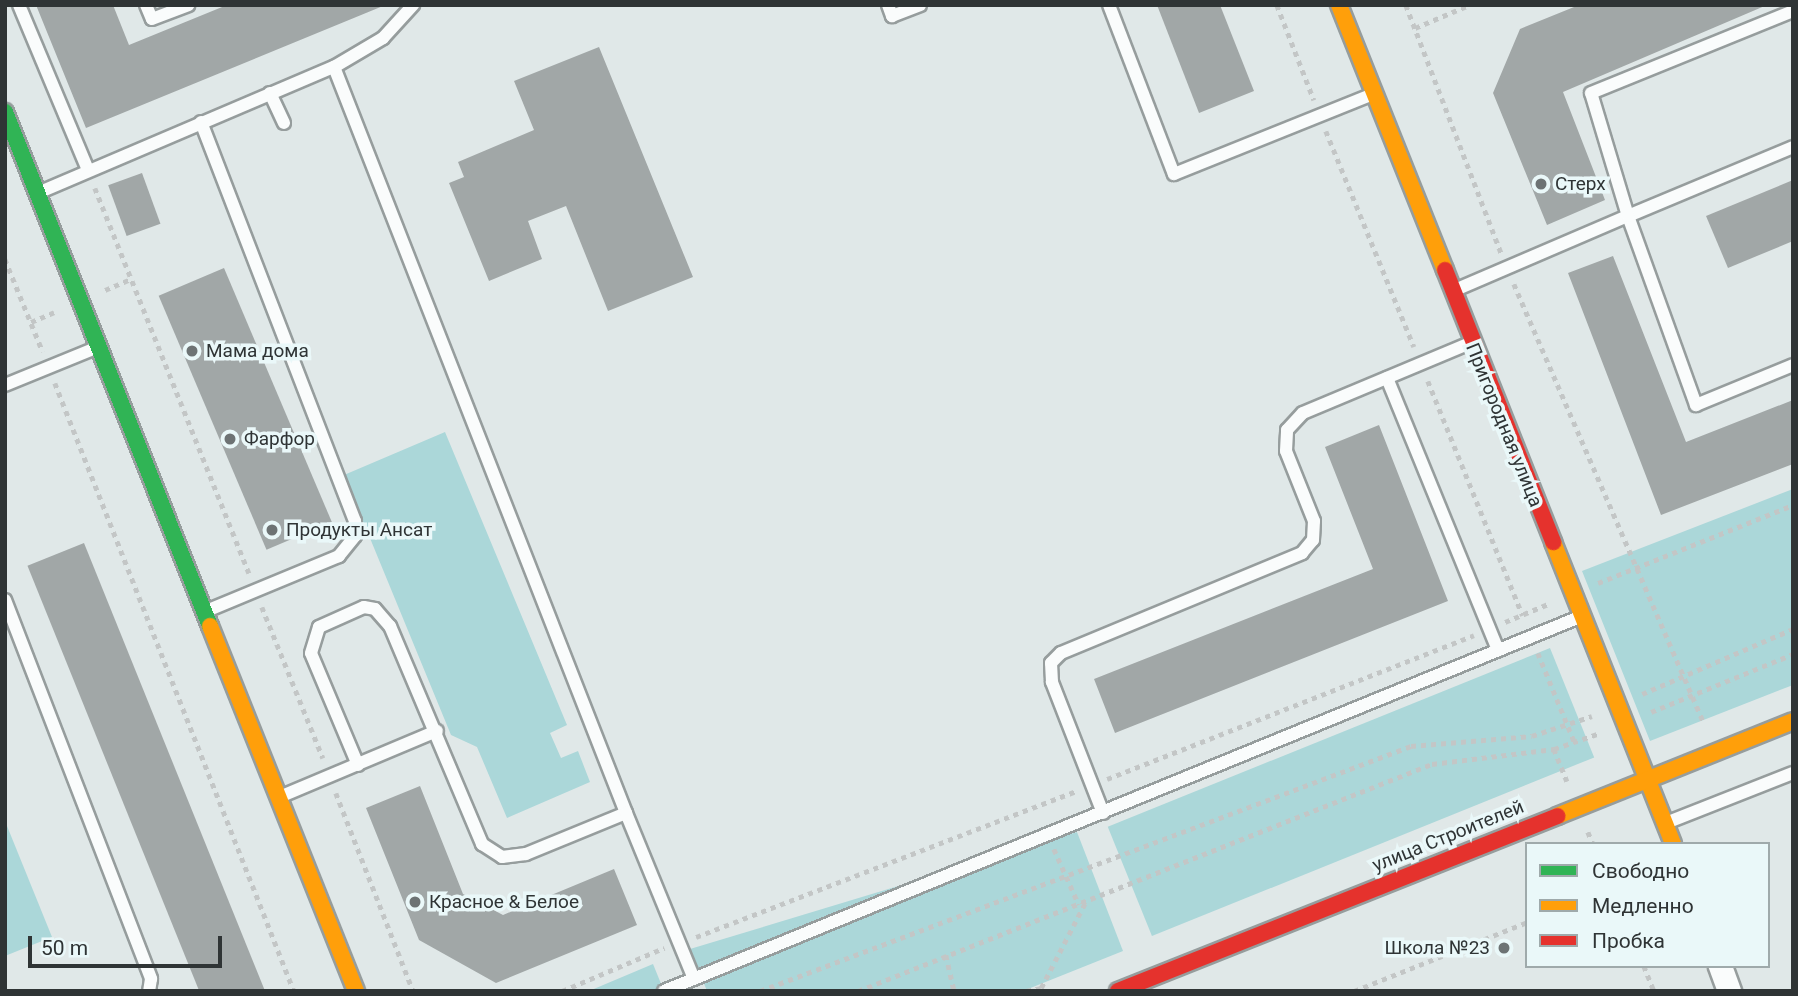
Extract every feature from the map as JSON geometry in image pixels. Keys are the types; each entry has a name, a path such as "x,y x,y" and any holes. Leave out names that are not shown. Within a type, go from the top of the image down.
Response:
{"street":[{"name":"Пригородная улица","path":"1339,5 1470,343 1619,704 1672,842"},
{"path":"5,112 282,796 356,991"},
{"name":"улица Строителей","path":"1118,991 1793,720"},
{"path":"1721,968 1729,991"}],"lane":[{"path":"19,5 88,170"},
{"path":"146,5 152,19 188,5"},
{"path":"37,193 334,67 383,38 413,5"},
{"path":"888,5 892,16 920,5"},
{"path":"1109,5 1174,174 1373,94"},
{"path":"1793,11 1591,93 1628,216 1696,405 1793,365"},
{"path":"334,67 626,813 694,979"},
{"path":"270,93 284,123"},
{"path":"201,122 355,528 349,548 339,556 206,611"},
{"path":"1450,292 1793,147"},
{"path":"1104,813 1052,682 1051,663 1061,653 1302,553 1313,540 1314,522 1286,452 1287,430 1303,413 1470,343"},
{"path":"5,385 98,347"},
{"path":"1387,378 1498,650"},
{"path":"5,600 151,979 149,991"},
{"path":"358,765 311,653 312,638 331,620 364,607 384,616 437,731 482,844 502,857 526,854 626,813"},
{"path":"664,991 1582,616"},
{"path":"282,796 437,731"},
{"path":"1665,823 1793,773"}],"path":[{"path":"1406,5 1507,268 1704,724"},
{"path":"1415,28 1469,5"},
{"path":"5,259 294,991"},
{"path":"101,292 131,279"},
{"path":"31,323 65,307"},
{"path":"562,991 679,943 1036,807 1489,629 1636,566 1793,505"},
{"path":"760,991 1411,746 1532,736 1619,704 1793,629"},
{"path":"858,991 1432,764 1554,750 1793,654"},
{"path":"1036,807 1079,905"},
{"path":"1026,991 1041,989 1085,903"},
{"path":"1353,991 1525,923"},
{"path":"946,955 954,991"},
{"path":"1645,968 1654,991"}],"shaded area":[{"path":"445,432 567,725 550,733 561,758 578,751 590,782 507,818 477,747 451,735 344,475"},
{"path":"1793,489 1793,685 1650,741 1582,571"},
{"path":"1550,648 1594,757 1152,936 1108,827"},
{"path":"5,821 52,937 5,956"},
{"path":"1077,832 1123,951 1023,991 707,991 690,949"},
{"path":"653,964 664,991 589,991"}],"building":[{"path":"36,5 113,5 129,45 227,5 383,6 86,128"},
{"path":"1157,5 1220,5 1254,91 1199,113"},
{"path":"1579,5 1767,5 1563,92 1605,200 1547,225 1493,93 1520,29"},
{"path":"599,47 693,277 608,311 566,206 528,221 542,259 489,281 449,183 464,177 458,162 534,130 514,81"},
{"path":"142,173 160,224 127,236 108,185"},
{"path":"1793,180 1793,241 1728,268 1706,216"},
{"path":"1613,256 1686,442 1793,400 1793,464 1661,515 1568,273"},
{"path":"224,268 332,522 266,550 159,296"},
{"path":"1379,425 1448,601 1115,733 1094,679 1373,569 1325,447"},
{"path":"84,543 265,991 199,991 27,566"},
{"path":"420,786 463,894 503,915 614,869 637,925 496,983 419,940 366,808"}],"traffic: fast":[{"path":"5,112 210,626"}],"traffic: slow":[{"path":"1339,5 1445,270"},
{"path":"1553,542 1672,842"},
{"path":"210,626 356,991"},
{"path":"1557,816 1793,721"}],"traffic: jam":[{"path":"1445,270 1553,542"},
{"path":"1118,991 1557,816"}],"place":[{"name":"Стерх","path":"1541,184"},
{"name":"Мама дома","path":"192,351"},
{"name":"Фарфор","path":"230,439"},
{"name":"Продукты Ансат","path":"272,530"},
{"name":"Красное & Белое","path":"415,902"},
{"name":"Школа №23","path":"1504,948"}]}
